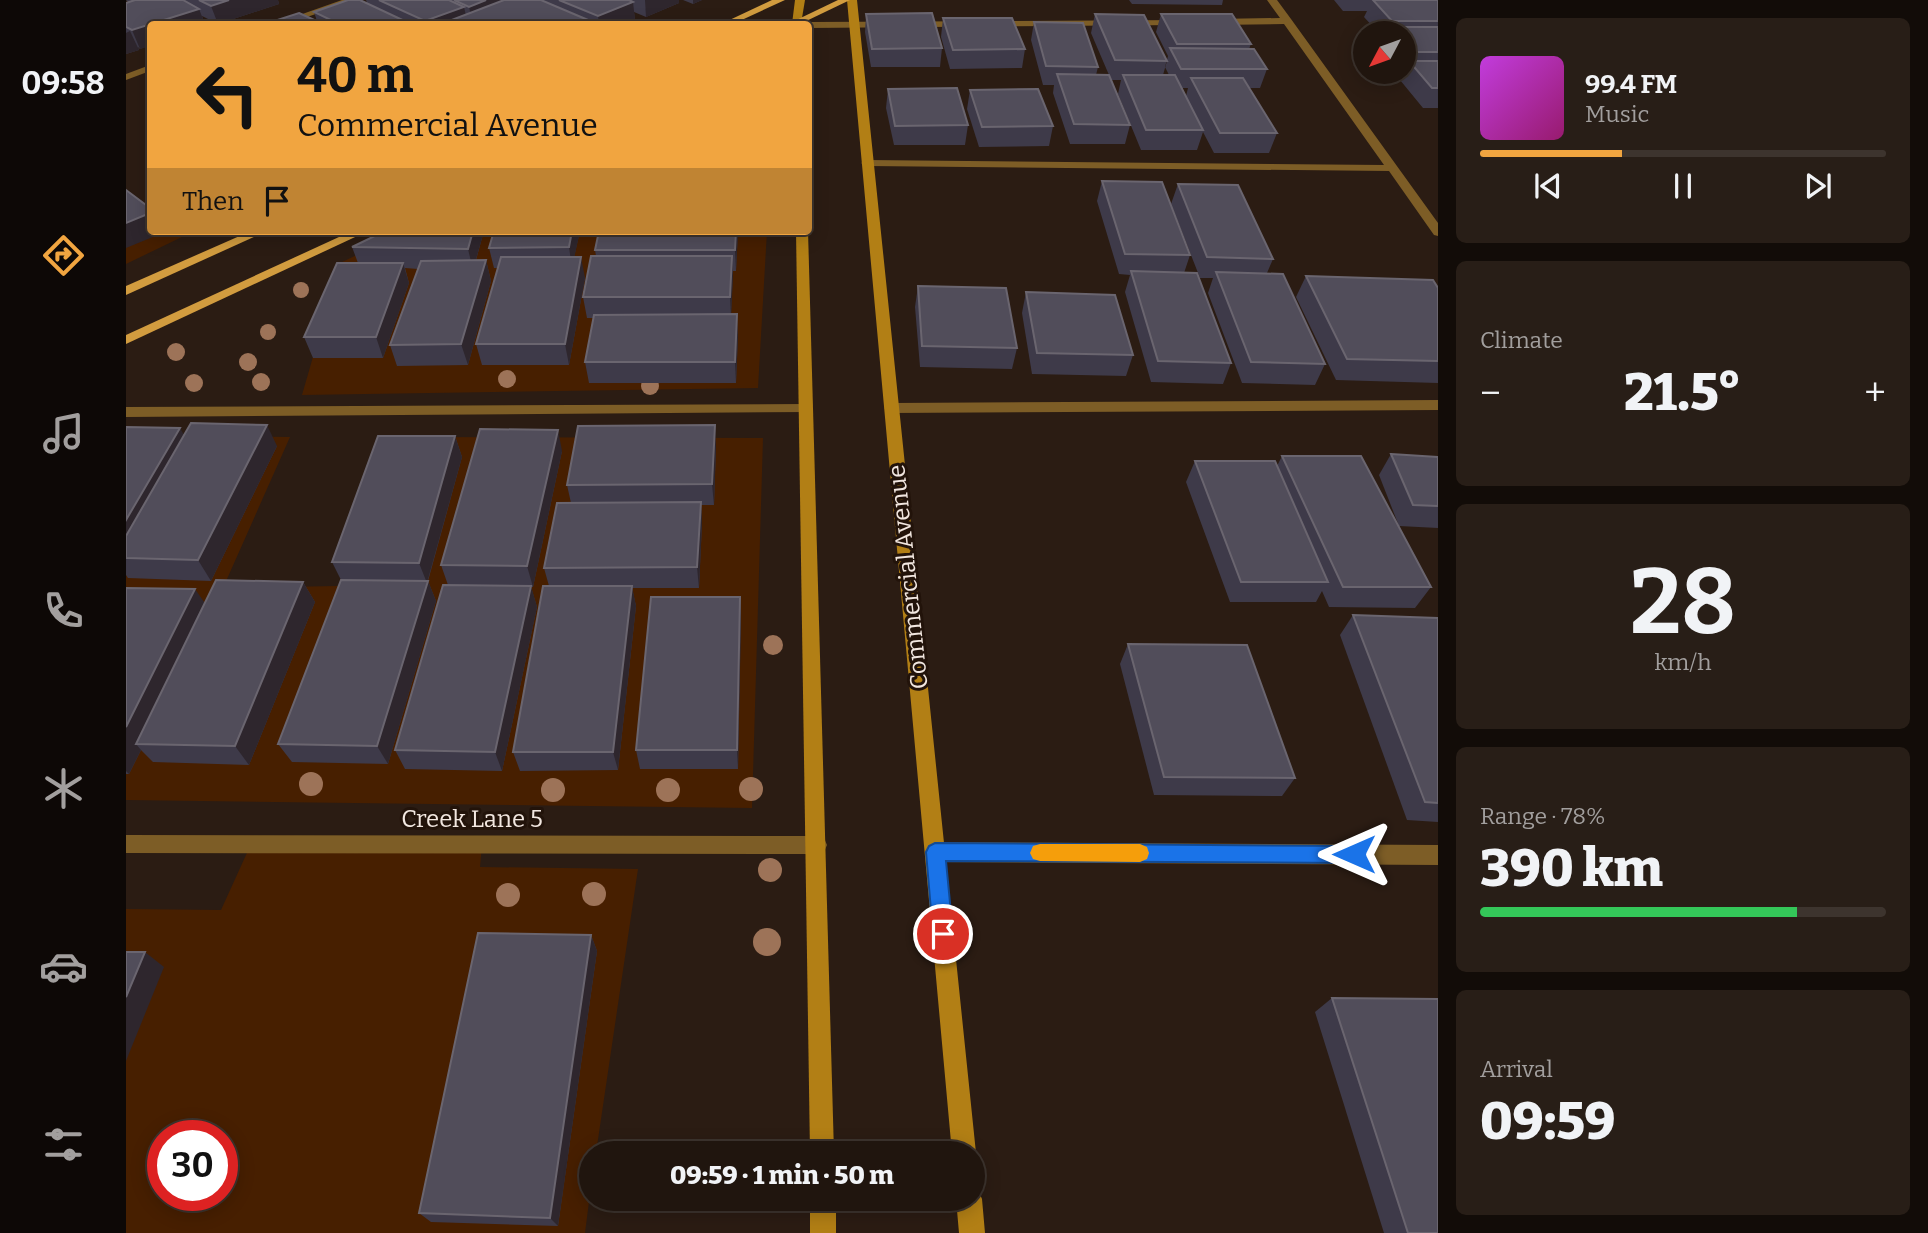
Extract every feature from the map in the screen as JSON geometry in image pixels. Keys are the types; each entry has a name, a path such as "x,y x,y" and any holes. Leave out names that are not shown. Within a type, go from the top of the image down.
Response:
{"main road":[{"path":"733,21 780,0"},
{"path":"796,21 800,0"},
{"path":"802,21 845,0"},
{"name":"Commercial Avenue","path":"852,0 963,1141"},
{"path":"126,291 252,235"},
{"path":"126,340 353,235"},
{"path":"802,235 822,1141"},
{"path":"823,1211 823,1233"},
{"path":"970,1211 972,1233"}],"street":[{"path":"288,21 351,0"},
{"path":"1272,0 1438,232"},
{"path":"1204,22 1288,21"},
{"path":"812,25 1190,22"},
{"path":"126,77 147,69"},
{"path":"867,163 1390,168"},
{"path":"891,408 1438,405"},
{"path":"126,412 805,409"},
{"name":"Creek Lane 5","path":"126,844 817,845"},
{"path":"935,852 1438,855"}],"shaded area":[{"path":"126,191 147,226 147,235 184,236 126,264"},
{"path":"399,235 767,235 758,388 302,395 340,263"},
{"path":"126,435 290,437 223,588 338,586 395,437 763,438 752,808 126,800"},
{"path":"251,844 482,845 480,867 638,869 598,1141 579,1141 579,1211 588,1211 585,1233 126,1233 126,909 221,910"}],"building":[{"path":"135,0 183,0 199,9 161,21 147,21 147,25 132,30 126,27 126,3"},
{"path":"199,0 229,0 211,6"},
{"path":"348,0 360,0 405,21 333,21 314,12"},
{"path":"379,0 449,0 464,7 425,21"},
{"path":"454,0 486,0 469,7"},
{"path":"504,0 541,0 588,20 585,21 449,21"},
{"path":"559,0 629,0 633,2 598,16"},
{"path":"1373,0 1438,0 1438,21 1392,21"},
{"path":"299,13 316,21 274,21"},
{"path":"932,13 942,48 872,49 866,14"},
{"path":"1095,14 1144,15 1167,61 1115,60"},
{"path":"1161,14 1232,14 1251,44 1177,44"},
{"path":"943,18 1012,18 1025,49 953,50"},
{"path":"1034,22 1083,23 1098,67 1046,66"},
{"path":"1416,27 1438,27 1438,52 1416,52"},
{"path":"1170,48 1254,49 1267,69 1181,69"},
{"path":"1416,61 1438,61 1438,88 1432,88 1416,69"},
{"path":"1057,74 1109,75 1130,125 1074,124"},
{"path":"1123,75 1175,75 1203,130 1146,130"},
{"path":"1191,78 1243,78 1277,133 1220,133"},
{"path":"957,88 968,125 895,126 888,89"},
{"path":"1038,89 1053,126 982,127 970,90"},
{"path":"1102,181 1162,182 1190,255 1125,254"},
{"path":"1178,184 1238,185 1273,259 1207,257"},
{"path":"126,190 147,206 147,214 126,223"},
{"path":"377,235 472,235 468,249 352,247"},
{"path":"493,235 571,235 569,247 489,248"},
{"path":"598,235 736,235 735,250 595,250"},
{"path":"591,256 732,256 730,297 583,297"},
{"path":"501,257 581,257 565,344 476,344"},
{"path":"486,260 461,344 390,345 421,261"},
{"path":"337,263 403,263 376,337 304,337"},
{"path":"1131,271 1197,273 1231,363 1158,361"},
{"path":"1216,272 1283,274 1325,364 1251,362"},
{"path":"1306,276 1433,280 1438,288 1438,361 1347,359"},
{"path":"918,286 1006,288 1017,348 922,346"},
{"path":"1026,292 1115,295 1133,355 1037,353"},
{"path":"737,314 735,362 585,362 594,315"},
{"path":"191,423 267,425 198,560 126,558 126,536"},
{"path":"715,425 712,484 567,485 578,426"},
{"path":"126,427 180,428 126,520"},
{"path":"480,429 558,430 527,566 441,565"},
{"path":"378,436 455,436 419,563 332,562"},
{"path":"1391,454 1438,457 1438,506 1413,505"},
{"path":"1282,456 1361,456 1431,587 1343,587"},
{"path":"1195,461 1275,461 1328,582 1241,582"},
{"path":"701,502 697,567 544,568 557,503"},
{"path":"216,580 303,582 235,746 136,744"},
{"path":"341,580 428,581 377,746 278,744"},
{"path":"443,585 531,586 495,752 395,750"},
{"path":"543,586 632,586 613,752 513,752"},
{"path":"126,588 195,589 126,727"},
{"path":"651,597 740,597 737,750 636,750"},
{"path":"1353,615 1438,618 1438,803 1425,802"},
{"path":"1128,644 1247,645 1295,778 1164,777"},
{"path":"478,933 591,935 550,1218 419,1213"},
{"path":"126,952 145,952 126,997"},
{"path":"1332,998 1438,999 1438,1233 1408,1233"}],"slow traffic":[{"path":"1040,853 1140,853"}],"route":[{"path":"943,934 935,852 1354,854"}]}
